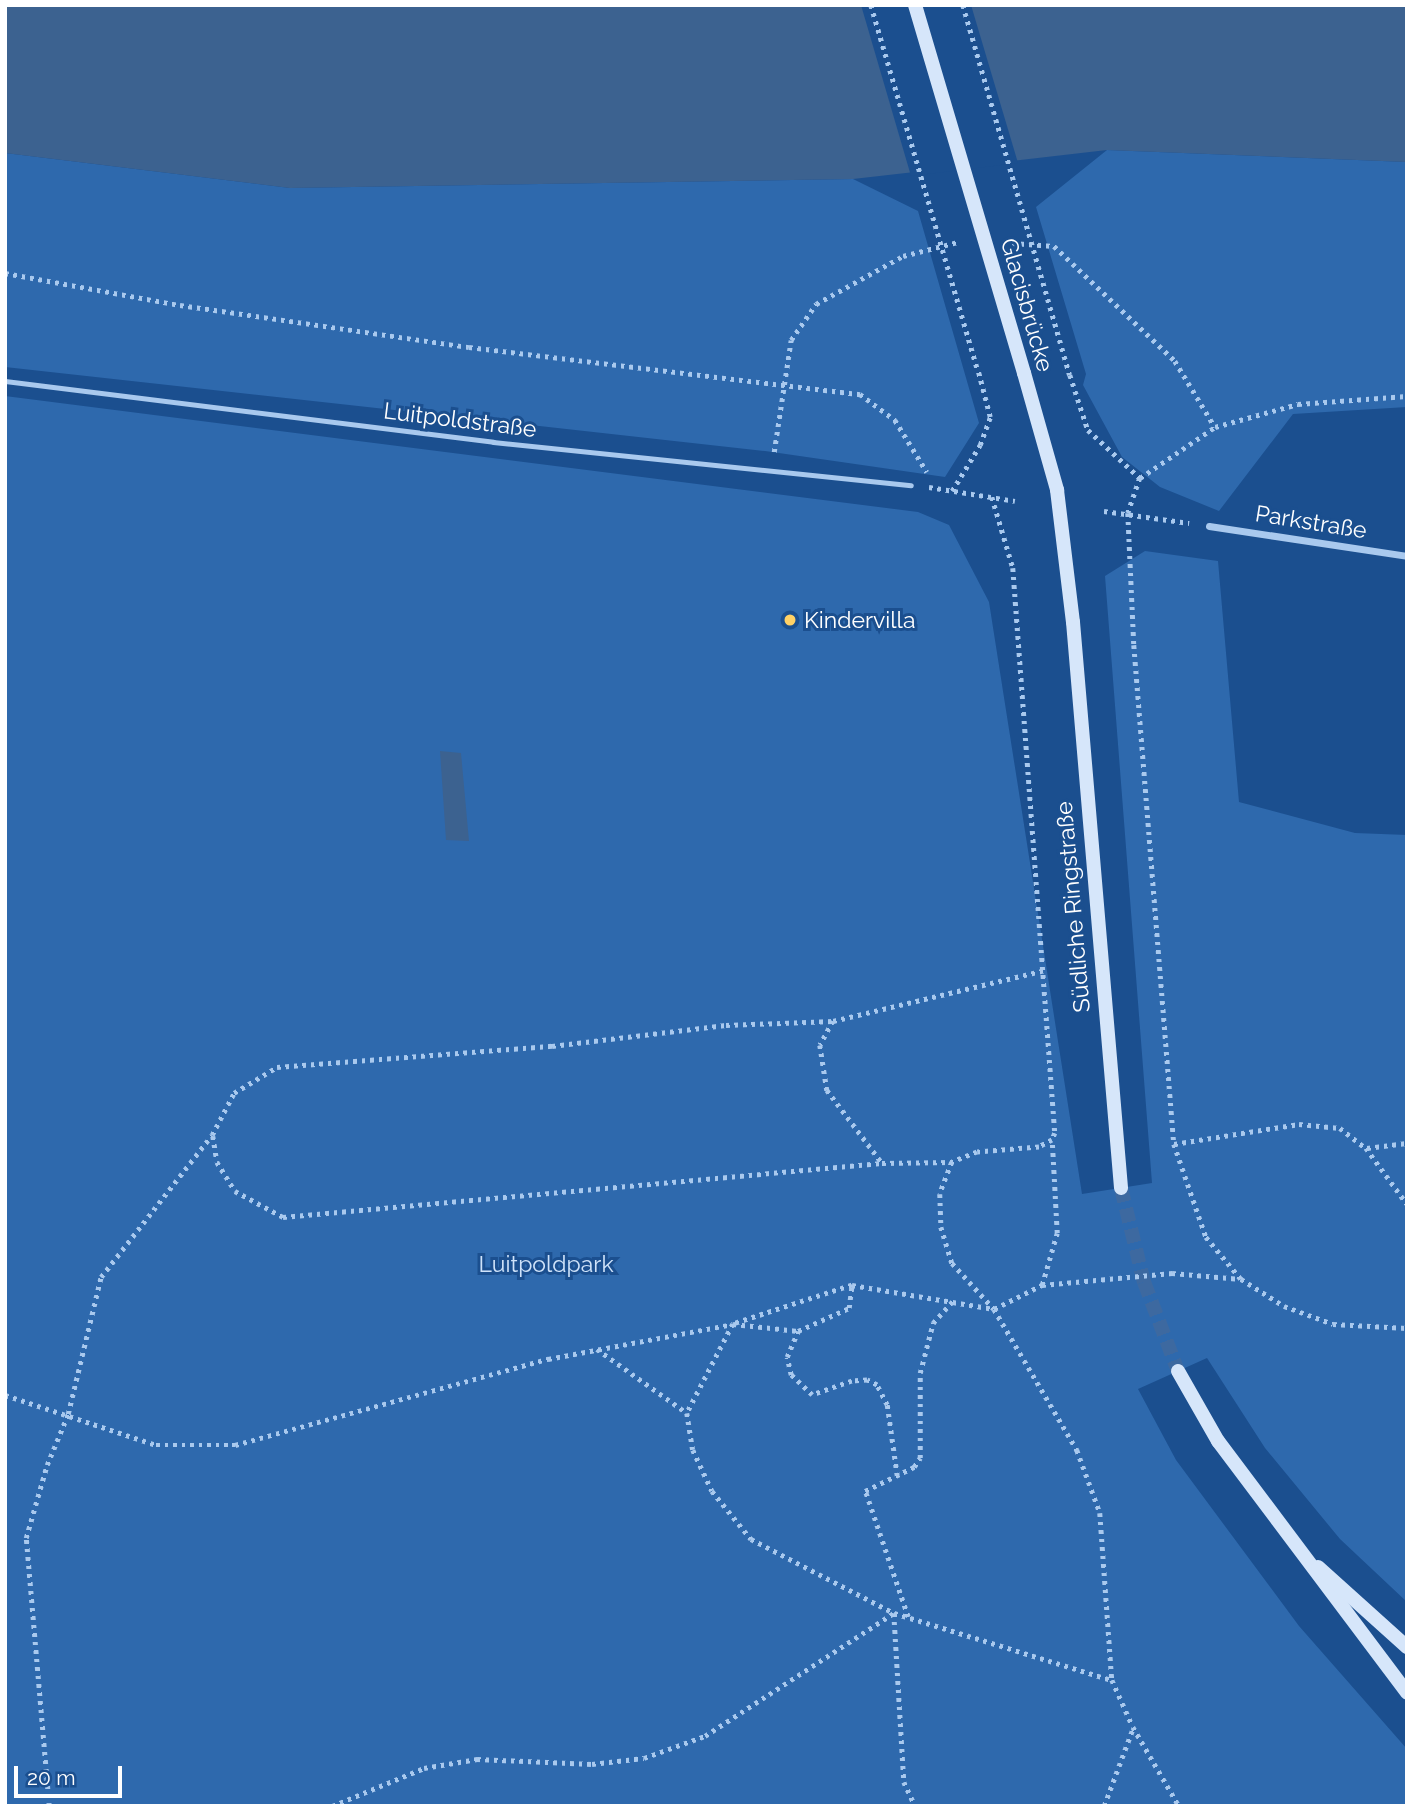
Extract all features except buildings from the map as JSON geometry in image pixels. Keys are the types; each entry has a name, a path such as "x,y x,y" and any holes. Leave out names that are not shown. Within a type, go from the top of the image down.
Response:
{"main road":[{"name":"Glacisbrücke","path":"915,5 1057,489 1073,622"},
{"name":"Südliche Ringstraße","path":"1073,622 1121,1188"},
{"path":"1178,1371 1217,1441 1407,1693"},
{"path":"1292,1542 1407,1647"}],"street":[{"name":"Parkstraße","path":"1209,526 1407,556"}],"lane":[{"name":"Luitpoldstraße","path":"5,381 493,442 911,485"}],"path":[{"path":"872,5 990,417 980,445 952,491"},
{"path":"963,5 1088,430 1140,478"},
{"path":"771,470 791,340 816,304 902,256 968,239"},
{"path":"1005,242 1054,246 1175,362 1215,427"},
{"path":"5,273 180,305 455,345 786,383 859,394 895,419 925,463 929,487 1015,501"},
{"path":"1407,396 1298,404 1215,427 1140,478 1128,513 1134,645 1174,1144 1193,1211 1206,1237 1241,1279 1284,1306 1333,1324 1407,1328"},
{"path":"992,497 1013,568 1045,970 1057,1233 1042,1285"},
{"path":"1104,511 1209,526"},
{"path":"49,1806 26,1538 47,1465 68,1414 101,1277 212,1135 234,1093 277,1067 552,1046 726,1025 833,1021 1045,970"},
{"path":"833,1021 820,1045 827,1090 882,1163"},
{"path":"1174,1144 1299,1124 1340,1128 1366,1148 1407,1203"},
{"path":"212,1135 217,1162 235,1191 283,1217 882,1163 952,1162 977,1152 1039,1147 1052,1140"},
{"path":"1366,1148 1407,1143"},
{"path":"952,1162 940,1194 941,1227 951,1263 994,1308 1077,1450 1100,1513 1112,1680 1133,1727 1179,1806"},
{"path":"5,1395 156,1445 235,1446 597,1349 733,1324 852,1285 887,1294 994,1308 1042,1285 1172,1273 1241,1279"},
{"path":"733,1324 798,1331 849,1308 852,1285"},
{"path":"908,1617 865,1491 914,1467 920,1458 920,1373 933,1323 953,1301"},
{"path":"733,1324 687,1413 693,1450 712,1491 751,1539 894,1613 1112,1680"},
{"path":"798,1331 787,1357 800,1388 813,1395 852,1381 867,1380 877,1385 887,1405 897,1476"},
{"path":"597,1349 687,1413"},
{"path":"332,1806 424,1768 477,1759 592,1764 644,1758 705,1736 894,1613"},
{"path":"894,1613 904,1782 915,1806"},
{"path":"1104,1806 1133,1727"}],"green space":[{"path":"1107,150 1407,162 1407,407 1293,414 1219,511 1160,487 1122,457 1083,385 1086,374 1036,207"},
{"path":"5,153 290,188 853,179 918,211 979,423 945,477 765,451 5,367"},
{"name":"Luitpoldpark","path":"5,396 918,512 949,525 989,602 1082,1194 1152,1183 1105,576 1145,551 1218,561 1239,802 1355,833 1407,835 1407,1602 1340,1539 1265,1448 1207,1358 1138,1389 1176,1460 1299,1626 1407,1749 1407,1806 5,1806"}],"shaded area":[{"path":"5,5 1407,5 1407,162 1107,150 853,179 290,188 5,153"},
{"path":"440,751 461,753 469,841 446,840"}],"pier":[{"path":"861,5 971,5 1018,163 911,176"}],"tunnel":[{"path":"1121,1188 1144,1282 1178,1371"}],"place":[{"name":"Kindervilla","path":"790,620"}]}
